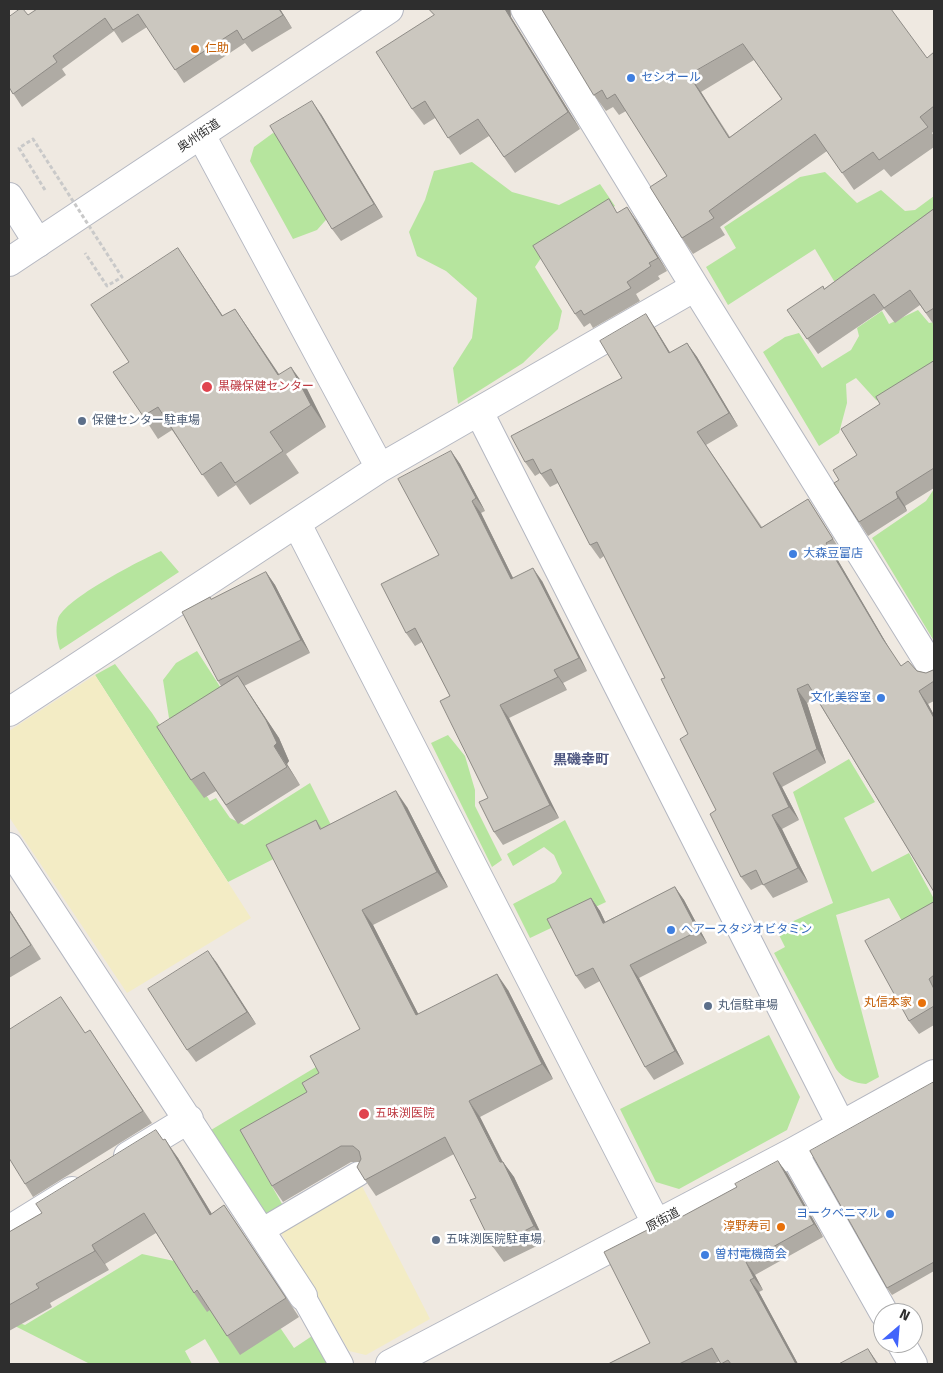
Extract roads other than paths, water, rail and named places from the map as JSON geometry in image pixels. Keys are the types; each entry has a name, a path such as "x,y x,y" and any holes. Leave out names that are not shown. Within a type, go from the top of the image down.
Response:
{"street":[{"name":"奥州街道","path":"9,262 389,9"},
{"path":"525,9 934,671"},
{"path":"201,135 380,468"},
{"path":"9,197 38,243"},
{"path":"9,712 380,468 695,287"},
{"path":"479,412 841,1125"},
{"path":"297,524 656,1223"},
{"path":"9,847 189,1119 303,1296"},
{"name":"原街道","path":"390,1364 793,1152 934,1074"},
{"path":"9,1230 189,1119"},
{"path":"793,1152 878,1303"},
{"path":"907,1353 913,1364"}],"lane":[{"path":"260,1231 358,1174"},
{"path":"303,1296 342,1364"}],"place":[{"name":"仁助","path":"195,49"},
{"name":"セシオール","path":"631,78"},
{"name":"黒磯保健センター","path":"207,387"},
{"name":"保健センター駐車場","path":"82,421"},
{"name":"大森豆富店","path":"793,554"},
{"name":"文化美容室","path":"881,698"},
{"name":"ヘアースタジオビタミン","path":"671,930"},
{"name":"丸信本家","path":"922,1003"},
{"name":"丸信駐車場","path":"708,1006"},
{"name":"五味渕医院","path":"364,1114"},
{"name":"ヨークベニマル","path":"890,1214"},
{"name":"淳野寿司","path":"781,1227"},
{"name":"五味渕医院駐車場","path":"436,1240"},
{"name":"曽村電機商会","path":"705,1255"}],"district":[{"name":"黒磯幸町","path":"581,760"}]}
